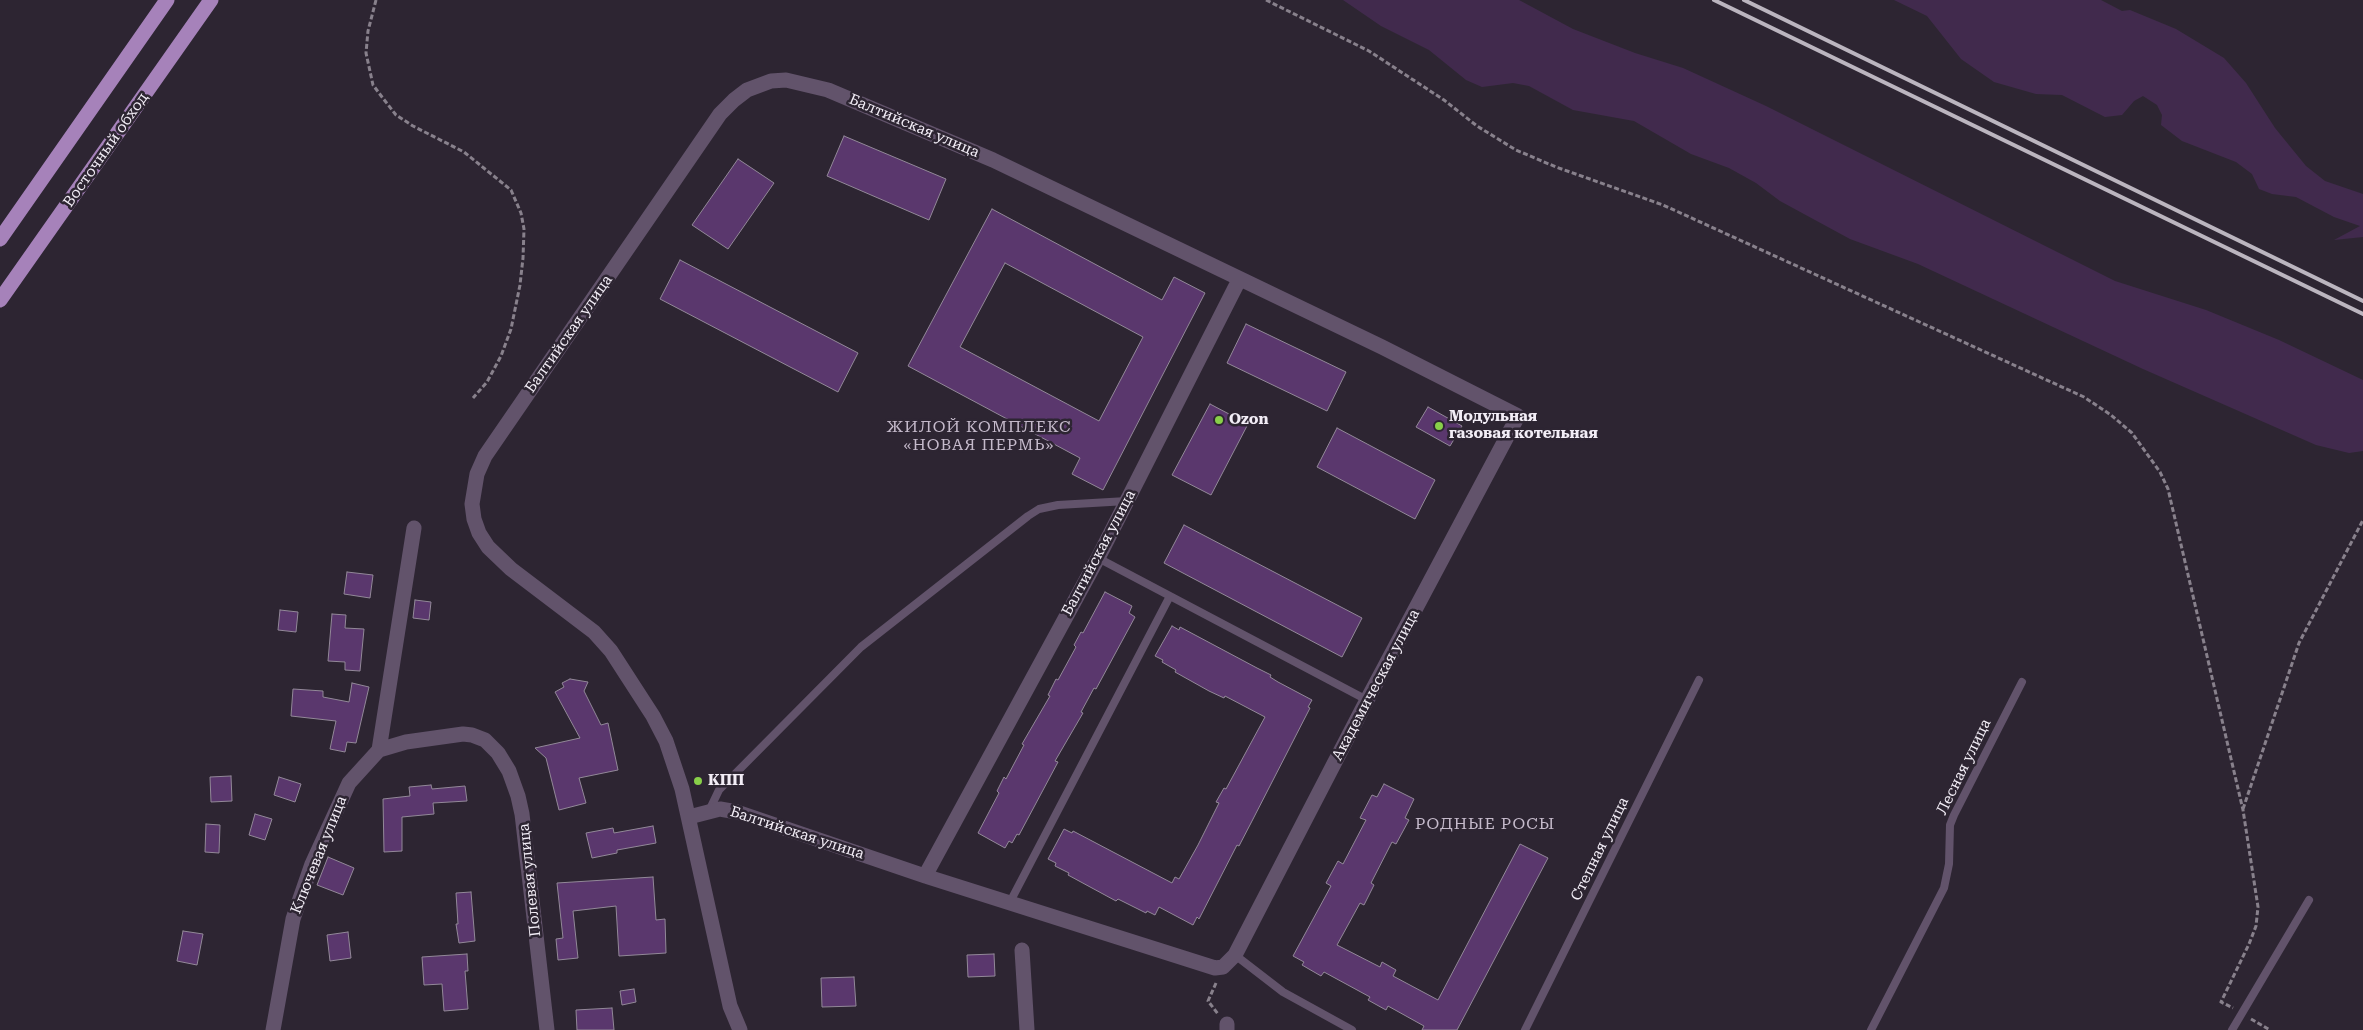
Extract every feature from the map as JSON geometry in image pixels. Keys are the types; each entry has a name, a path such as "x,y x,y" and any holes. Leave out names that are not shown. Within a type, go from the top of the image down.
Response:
{"highway":[{"path":"0,238 167,0"},
{"name":"Восточный обход","path":"0,300 211,0"}],"street":[{"name":"Балтийская улица","path":"1223,967 1215,968 925,876 738,812 720,809 689,817 666,741 628,675 594,632 511,569 488,547 479,533 474,519 473,489 485,456 720,114 747,90 771,81 786,80 828,90 993,160 1239,280 1382,347 1518,416"},
{"name":"Балтийская улица","path":"925,876 1098,558 1239,280"},
{"name":"Академическая улица","path":"1236,955 1367,700 1518,416"},
{"path":"380,750 414,528"},
{"name":"Ключевая улица","path":"273,1030 293,919 312,864 349,783 380,750 400,743 452,735 472,735 485,740"},
{"name":"Полевая улица","path":"485,740 510,770 522,814 547,1030"},
{"path":"689,817 730,1006 740,1030"},
{"path":"1022,950 1026,1030"},
{"path":"1223,967 1236,955"}],"lane":[{"path":"709,811 719,790 861,647 1028,516 1039,509 1058,505 1127,501"},
{"path":"1098,558 1367,700"},
{"path":"1010,902 1170,596"},
{"name":"Степная улица","path":"1526,1030 1700,680"},
{"name":"Лесная улица","path":"1871,1030 1944,888 1949,864 1950,825 2022,682"},
{"path":"2232,1030 2309,900"},
{"path":"1236,955 1282,992 1352,1030"}],"path":[{"path":"376,0 368,31 366,53 373,84 382,98 396,115 413,126 464,152 511,190 521,213 524,229 523,258 520,285 511,329 501,356 487,382 473,398"},
{"path":"1266,0 1369,51 1444,100 1477,126 1516,150 1556,167 1663,206 2084,397 2132,433 2160,472 2168,490 2243,810 2258,907 2256,926 2221,1002 2265,1025 2270,1030"},
{"path":"2243,810 2299,643 2363,520"},
{"path":"1223,967 1208,1001 1227,1027"}],"shaded area":[{"path":"1343,0 1519,0 1573,29 1635,53 1683,68 1766,106 2115,281 2206,310 2279,340 2363,380 2363,451 2349,453 2316,445 2143,369 1918,264 1850,239 1780,201 1756,183 1729,168 1691,154 1634,121 1573,110 1529,86 1513,83 1482,87 1466,80 1429,50 1381,26"},
{"path":"1894,0 2101,0 2122,11 2130,10 2176,29 2224,58 2246,83 2275,128 2306,166 2325,181 2363,194 2363,237 2334,240 2360,226 2334,217 2296,197 2272,194 2259,189 2252,174 2236,162 2182,141 2161,125 2162,115 2157,105 2143,96 2134,101 2122,115 2105,117 2062,95 2036,94 1994,82 1961,59 1927,16"}],"building":[{"path":"844,136 946,179 929,220 827,176"},
{"path":"738,159 774,183 728,249 692,225"},
{"path":"992,209 1162,300 1174,277 1205,293 1103,490 1072,474 1080,458 908,366","holes":["1005,263 1143,337 1099,421 960,347"]},
{"path":"680,260 858,353 838,392 660,299"},
{"path":"1246,324 1346,372 1327,411 1227,363"},
{"path":"1210,404 1248,424 1211,495 1172,475"},
{"name":"Модульная газовая котельная","path":"1428,407 1462,426 1450,446 1416,427"},
{"path":"1337,428 1435,480 1415,519 1317,467"},
{"path":"1184,525 1362,618 1342,657 1164,563"},
{"path":"347,572 373,575 370,598 344,594"},
{"path":"1105,592 1132,606 1129,613 1135,617 1096,689 1094,688 1081,712 1083,713 1055,761 1058,762 1019,835 1017,834 1012,843 1009,841 1005,848 978,833 999,793 997,791 1004,777 1006,779 1024,745 1022,744 1050,696 1048,695 1056,679 1058,680 1076,647 1074,645 1081,632 1083,633"},
{"path":"415,600 431,602 429,620 413,618"},
{"path":"280,610 298,612 296,632 278,630"},
{"path":"332,614 346,615 345,628 364,629 360,671 345,670 345,662 328,661"},
{"path":"1172,626 1179,630 1180,627 1271,675 1270,677 1278,682 1312,700 1308,707 1310,708 1239,846 1237,845 1199,919 1197,917 1193,925 1159,907 1155,915 1147,911 1146,913 1118,899 1116,901 1068,875 1069,873 1055,866 1056,863 1048,859 1064,829 1072,833 1073,831 1172,883 1175,877 1179,879 1198,845 1219,803 1216,802 1224,788 1226,789 1265,717 1225,696 1224,698 1209,691 1175,672 1176,670 1155,656"},
{"path":"570,679 588,682 584,691 601,725 608,723 618,770 579,778 586,803 559,810 546,758 535,748 580,738 555,692 564,687 562,683"},
{"path":"352,683 369,687 356,743 347,742 345,752 330,749 336,721 291,716 293,689 323,691 323,697 349,702"},
{"path":"231,776 232,801 211,802 210,777"},
{"path":"279,777 301,784 295,802 274,795"},
{"path":"1384,784 1414,799 1405,818 1409,820 1396,844 1392,842 1371,883 1374,885 1364,905 1360,903 1337,945 1380,967 1382,962 1396,970 1393,976 1438,1000 1520,844 1548,858 1457,1030 1422,1030 1424,1026 1388,1006 1386,1010 1368,1000 1370,997 1324,972 1321,976 1302,965 1304,962 1293,956 1331,886 1326,883 1338,861 1343,864 1366,820 1360,818 1372,795 1377,797"},
{"path":"431,785 432,789 465,786 467,801 433,803 434,814 402,817 402,851 384,852 383,799 410,796 409,787"},
{"path":"255,814 272,819 265,840 249,835"},
{"path":"206,824 220,825 219,853 205,852"},
{"path":"653,826 656,843 617,850 617,853 592,858 586,833 613,828 614,833"},
{"path":"328,857 354,868 343,895 317,885"},
{"path":"653,877 656,920 665,919 666,953 619,956 616,906 573,911 578,958 558,960 556,939 563,938 557,883"},
{"path":"471,892 475,941 459,943 456,924 458,924 456,893"},
{"path":"183,931 203,934 197,965 177,961"},
{"path":"348,932 351,958 330,961 327,935"},
{"path":"467,954 468,971 465,971 468,1009 444,1011 442,984 424,985 422,957"},
{"path":"994,954 995,976 968,977 967,955"},
{"path":"854,977 856,1006 822,1007 821,978"},
{"path":"634,989 636,1002 622,1005 620,991"},
{"path":"612,1008 614,1030 577,1030 576,1010"}],"railway":[{"path":"1714,0 2363,314"},
{"path":"1744,0 2363,301"}],"place":[{"name":"Ozon","path":"1219,420"},
{"name":"Модульная газовая котельная","path":"1439,426"},
{"name":"КПП","path":"698,781"}],"district":[{"name":"ЖИЛОЙ КОМПЛЕКС «НОВАЯ ПЕРМЬ»","path":"979,436"},
{"name":"РОДНЫЕ РОСЫ","path":"1485,824"}]}
